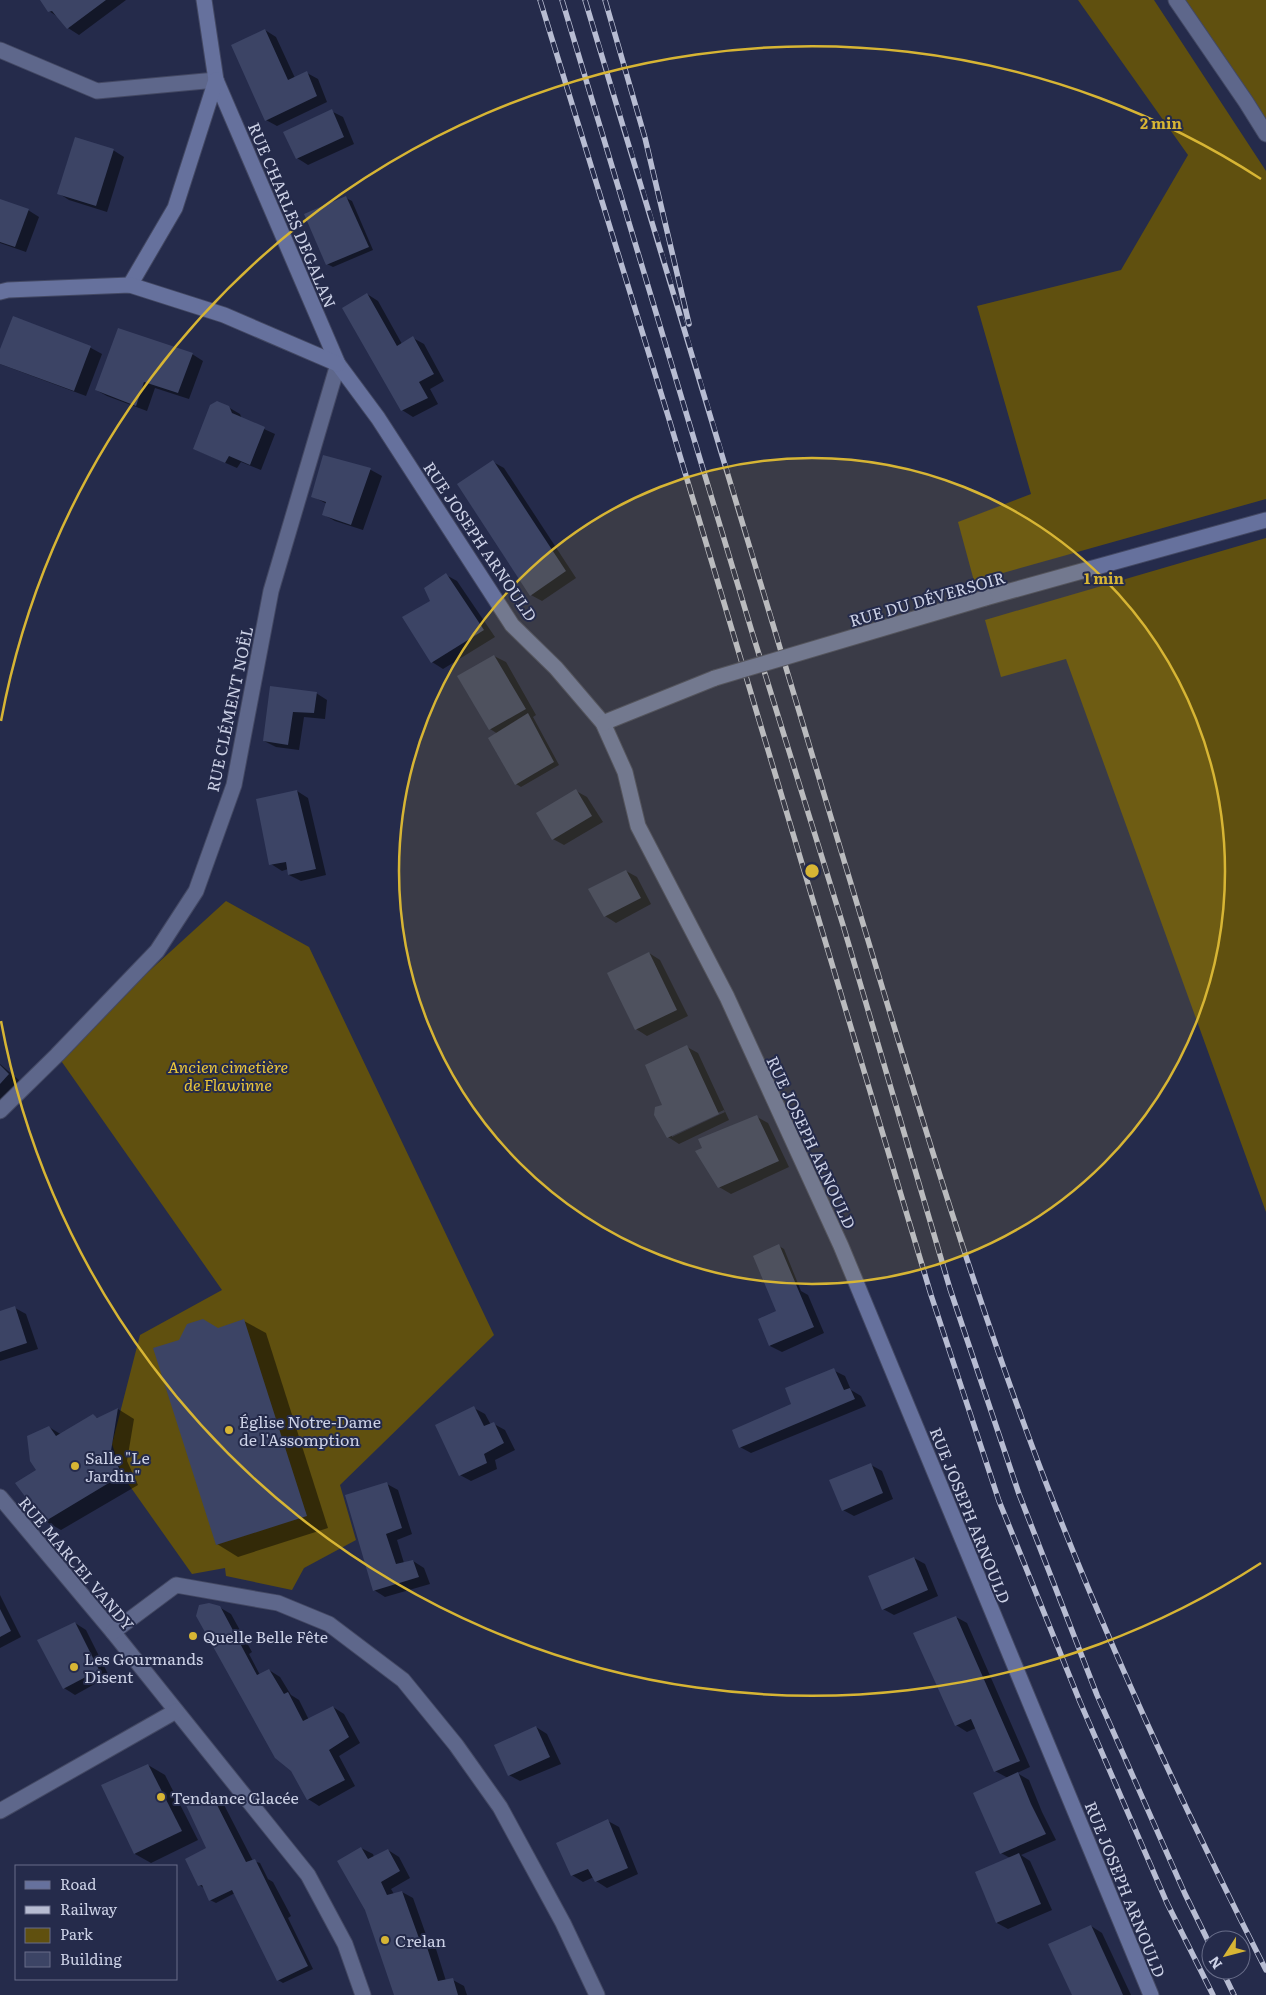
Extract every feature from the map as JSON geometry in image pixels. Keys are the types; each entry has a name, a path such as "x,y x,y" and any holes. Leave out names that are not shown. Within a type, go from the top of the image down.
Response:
{"street":[{"name":"RUE CHARLES DEGALAN","path":"204,0 216,80 338,364"},
{"path":"1176,0 1266,134"},
{"path":"0,50 97,91 216,80"},
{"name":"RUE CHARLES DEGALAN","path":"130,285 175,208 216,80"},
{"path":"0,292 8,290 130,285 224,315 338,364"},
{"name":"RUE JOSEPH ARNOULD","path":"338,364 378,418 512,625 556,668 603,724 625,772 638,826 726,998 841,1246 1151,1995"},
{"name":"RUE CLÉMENT NOËL","path":"0,1111 58,1055 157,951 196,890 234,785 271,591 338,364"},
{"name":"RUE DU DÉVERSOIR","path":"603,724 715,678 985,598 1266,520"},
{"name":"RUE MARCEL VANDY","path":"0,1497 113,1632 308,1875 345,1944 363,1995"},
{"path":"113,1632 176,1585 278,1603 329,1624 403,1680 456,1745 500,1807 563,1922 597,1995"},
{"path":"0,1811 176,1711"}],"green space":[{"path":"1078,0 1154,0 1266,171 1266,499 974,581 958,522 1031,494 977,306 1121,270 1188,155"},
{"path":"1176,0 1266,0 1266,134"},
{"path":"1266,538 1266,1212 1066,659 1001,677 985,620"},
{"name":"Ancien cimetière de Flawinne","path":"226,901 309,947 494,1335 340,1485 356,1540 304,1568 292,1590 226,1576 225,1568 192,1574 122,1475 112,1444 140,1335 222,1290 57,1055"}],"building":[{"path":"40,0 106,0 67,29 52,11 48,12"},
{"path":"265,29 288,80 307,71 317,96 265,121 231,45"},
{"path":"332,109 344,137 296,159 283,132"},
{"path":"75,137 114,149 96,206 57,194"},
{"path":"346,196 369,247 326,265 304,214"},
{"path":"0,199 29,209 15,247 0,242"},
{"path":"367,293 397,346 413,336 434,374 419,382 428,398 401,411 342,308"},
{"path":"13,316 91,346 74,391 0,364 0,349"},
{"path":"118,328 193,353 178,393 144,382 136,406 95,390"},
{"path":"217,401 229,406 232,413 265,427 250,465 229,456 225,463 193,449 210,405"},
{"path":"323,455 371,468 351,525 322,515 326,502 311,497"},
{"path":"493,460 566,571 530,596 457,484"},
{"path":"446,573 484,630 431,663 402,617 430,601 424,588"},
{"path":"494,655 526,709 489,730 457,676"},
{"path":"270,686 317,692 314,713 293,712 288,745 263,741"},
{"path":"528,713 554,762 515,785 488,738"},
{"path":"576,789 592,816 552,840 536,813"},
{"path":"297,790 316,869 288,875 286,862 269,865 256,799"},
{"path":"626,870 641,898 604,917 588,889"},
{"path":"649,952 677,1010 635,1030 607,973"},
{"path":"687,1045 719,1114 667,1138 654,1115 655,1107 662,1105 645,1065"},
{"path":"0,1065 9,1074 0,1084"},
{"path":"757,1115 779,1161 718,1188 695,1151 702,1148 698,1139"},
{"path":"779,1244 814,1327 769,1346 758,1319 776,1311 753,1256"},
{"path":"15,1306 27,1343 0,1352 0,1311"},
{"name":"Église Notre-Dame de l'Assomption","path":"203,1319 218,1328 244,1319 307,1516 216,1545 153,1348 179,1340 187,1324"},
{"path":"834,1368 844,1390 850,1388 855,1399 739,1448 732,1430 791,1404 785,1388"},
{"path":"474,1406 484,1426 494,1422 504,1443 484,1454 487,1463 459,1476 435,1425"},
{"name":"Salle \"Le Jardin\"","path":"118,1408 111,1451 122,1475 44,1522 15,1483 36,1470 30,1461 27,1436 49,1426 56,1436 93,1414 97,1418"},
{"path":"871,1463 883,1493 842,1511 829,1480"},
{"path":"387,1482 402,1528 386,1534 396,1564 413,1560 419,1577 373,1591 345,1495"},
{"path":"914,1557 928,1590 882,1610 868,1576"},
{"path":"209,1603 220,1606 257,1675 269,1669 284,1694 288,1692 303,1721 333,1706 349,1737 329,1750 345,1780 307,1800 291,1771 275,1758 196,1616 199,1605"},
{"path":"0,1609 11,1631 0,1637"},
{"path":"956,1616 1020,1761 994,1772 971,1719 955,1726 913,1633"},
{"path":"75,1622 99,1670 63,1689 37,1640"},
{"path":"536,1726 550,1757 508,1776 494,1745"},
{"path":"148,1764 182,1831 134,1854 101,1785"},
{"path":"1018,1772 1046,1834 1000,1854 973,1793"},
{"path":"210,1791 246,1862 255,1859 308,1966 277,1981 232,1890 209,1901 202,1885 198,1886 185,1859 206,1848 185,1803"},
{"path":"608,1819 628,1868 595,1882 588,1869 571,1876 556,1843"},
{"path":"361,1847 368,1859 388,1849 400,1871 381,1882 387,1895 402,1891 420,1941 425,1941 438,1981 453,1978 458,1995 394,1995 365,1910 337,1861"},
{"path":"1019,1853 1041,1904 996,1923 975,1872"},
{"path":"1091,1925 1123,1995 1072,1995 1048,1944"}],"railway":[{"path":"540,0 669,419 931,1295 999,1501 1080,1702 1167,1903 1213,1995"},
{"path":"562,0 752,632 843,925 950,1289 1019,1494 1097,1695 1203,1930"},
{"path":"585,0 914,1091 990,1327 1046,1483 1122,1668 1206,1850 1266,1970"},
{"path":"605,0 645,138 689,324"},
{"path":"1227,1980 1234,1995"}],"place":[{"name":"Église Notre-Dame de l'Assomption","path":"229,1430"},
{"name":"Salle \"Le Jardin\"","path":"75,1466"},
{"name":"Quelle Belle Fête","path":"193,1636"},
{"name":"Les Gourmands Disent","path":"74,1667"},
{"name":"Tendance Glacée","path":"161,1797"},
{"name":"Crelan","path":"385,1940"}]}
